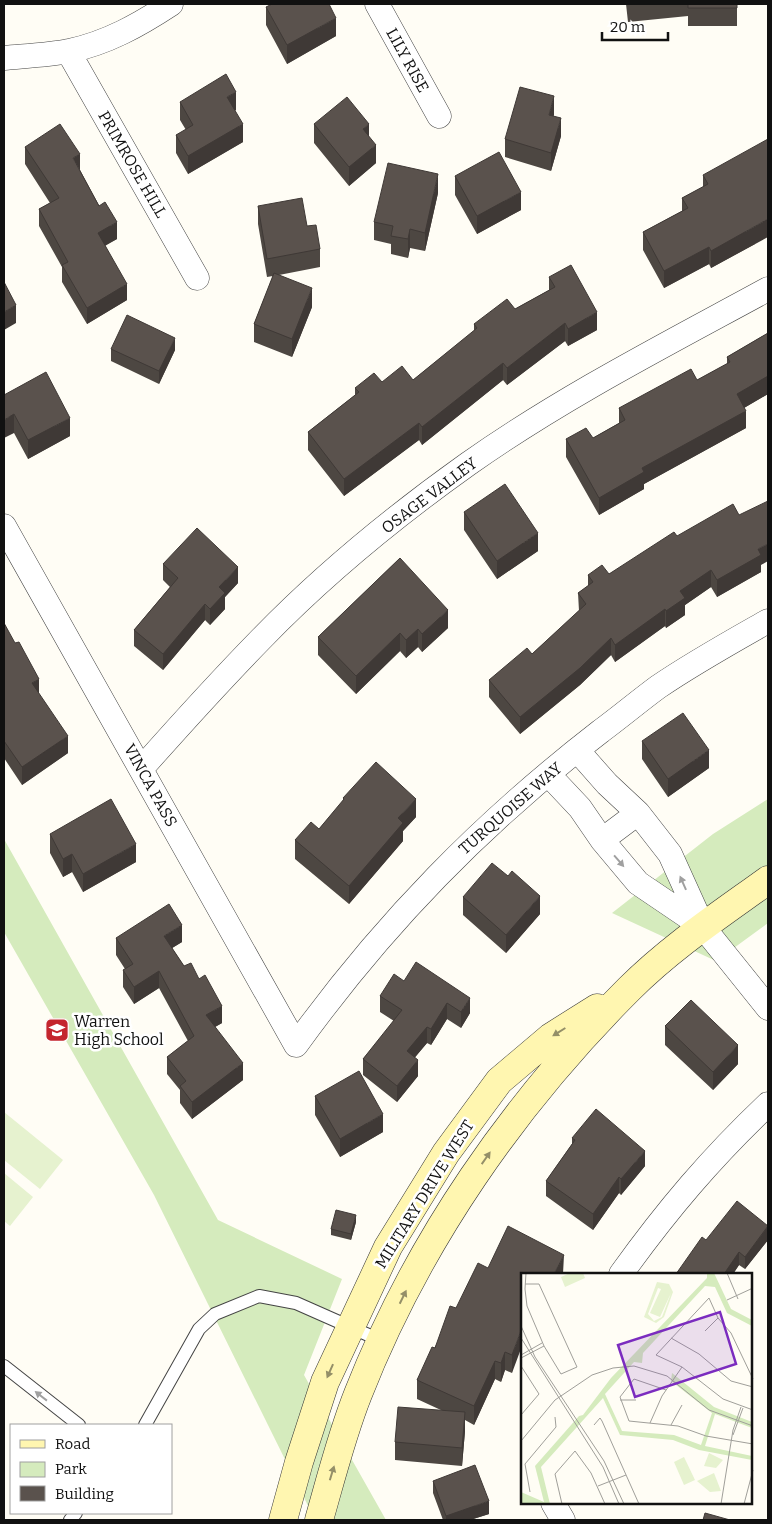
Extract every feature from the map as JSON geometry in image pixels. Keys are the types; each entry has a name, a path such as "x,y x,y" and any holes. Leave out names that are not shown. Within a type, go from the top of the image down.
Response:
{"main road":[{"name":"MILITARY DRIVE WEST","path":"319,1520 358,1394 382,1341 419,1264 502,1135 577,1044 630,988 703,927 768,880"},
{"name":"MILITARY DRIVE WEST","path":"283,1520 299,1462 325,1382 388,1247 446,1153 499,1081 551,1037 630,988"}],"street":[{"path":"4,58 68,51 103,41 171,4"},
{"name":"LILY RISE","path":"377,4 439,116"},
{"name":"PRIMROSE HILL","path":"68,51 197,278"},
{"name":"OSAGE VALLEY","path":"142,768 262,637 387,525 468,464 517,431 601,380 768,289"},
{"name":"VINCA PASS","path":"4,526 142,768 197,871 296,1045"},
{"name":"TURQUOISE WAY","path":"296,1045 321,1011 402,912 484,828 577,750 658,688 768,621"},
{"path":"577,750 606,784 638,813 670,854 703,927 768,1008"},
{"path":"548,774 580,808 602,840 638,883 703,927"},
{"path":"602,840 638,813"},
{"path":"622,1273 684,1191 736,1134 768,1104"},
{"path":"554,1504 563,1520"}],"lane":[{"path":"146,1424 199,1329 214,1314 259,1296 296,1303 382,1341"},
{"path":"4,1366 77,1424"}],"green space":[{"path":"768,799 768,923 716,961 612,913 713,834"},
{"path":"4,839 218,1220 342,1279 304,1375 386,1520 315,1520 154,1195 4,932"},
{"path":"4,1112 63,1160 40,1189 4,1160"},
{"path":"4,1173 33,1197 10,1226 4,1221"}],"building":[{"path":"272,4 329,4 336,18 287,45 266,7"},
{"path":"688,4 737,4 737,8 688,8"},
{"path":"226,74 236,92 227,97 243,124 188,156 176,135 193,125 180,102"},
{"path":"520,87 554,96 549,115 561,118 551,153 505,139"},
{"path":"347,97 369,124 363,129 376,145 349,167 314,124"},
{"path":"60,124 80,154 73,158 99,206 105,202 117,222 98,233 127,284 87,308 62,265 68,262 39,209 59,198 25,147"},
{"path":"768,139 768,219 711,251 709,247 664,271 643,232 688,208 682,198 708,184 703,175"},
{"path":"499,152 521,192 477,216 455,176"},
{"path":"388,163 438,174 425,233 410,229 408,239 391,236 393,226 374,222"},
{"path":"302,198 307,226 316,225 320,249 267,259 258,206"},
{"path":"571,265 597,312 568,329 565,323 507,368 503,363 422,427 419,423 344,479 308,432 359,392 355,388 374,373 382,382 402,366 413,380 477,328 474,324 507,299 515,309 555,287 549,277"},
{"path":"274,273 312,288 292,339 254,324"},
{"path":"4,282 16,305 4,312"},
{"path":"127,315 175,338 159,371 111,349"},
{"path":"768,333 768,376 737,394 746,411 642,468 644,472 599,498 566,439 586,428 593,438 625,420 619,408 691,369 697,380 730,362 727,357"},
{"path":"46,372 70,418 28,440 14,414 4,420 4,395"},
{"path":"505,484 538,533 497,561 464,512"},
{"path":"768,501 768,544 758,549 761,555 717,580 711,570 680,591 685,598 666,611 665,609 615,645 611,638 580,668 520,717 489,680 527,648 532,654 586,604 578,593 593,582 588,575 602,565 609,574 674,532 677,536 733,504 739,515"},
{"path":"197,528 238,567 219,587 225,593 210,609 205,604 163,654 134,630 178,578 163,564"},
{"path":"400,558 448,610 422,634 418,629 406,640 400,633 356,676 318,637"},
{"path":"4,623 15,643 19,642 39,679 32,683 68,736 22,767 4,741"},
{"path":"683,713 709,750 668,779 642,741"},
{"path":"376,762 416,799 398,818 403,823 349,886 295,840 311,822 319,829 343,798"},
{"path":"111,799 136,844 83,874 72,854 63,859 50,834"},
{"path":"492,863 508,876 512,871 540,896 506,935 463,897"},
{"path":"169,904 182,925 164,936 184,966 191,963 199,979 205,975 222,1006 206,1015 243,1063 192,1102 180,1086 186,1081 167,1057 194,1036 159,971 134,987 123,970 133,964 116,938"},
{"path":"416,962 470,998 461,1012 447,1003 431,1029 427,1027 407,1051 418,1060 397,1086 363,1059 402,1010 380,996 394,974 404,981"},
{"path":"691,1000 738,1045 713,1072 665,1026"},
{"path":"359,1071 383,1114 340,1139 315,1096"},
{"path":"596,1109 645,1151 621,1179 619,1177 593,1214 546,1181 575,1140 572,1138"},
{"path":"737,1201 768,1226 745,1257 739,1252 725,1273 677,1273 702,1237 706,1240"},
{"path":"336,1210 356,1215 351,1234 331,1229"},
{"path":"508,1226 564,1255 555,1273 521,1273 521,1331 512,1355 505,1352 501,1363 495,1361 474,1406 417,1380 432,1347 435,1348 450,1306 456,1308 478,1263 488,1268"},
{"path":"398,1407 465,1412 462,1448 395,1442"},
{"path":"475,1465 489,1501 446,1516 433,1481"},
{"path":"705,1513 730,1520 703,1520"}],"place":[{"name":"Warren High School","path":"57,1030"}]}
